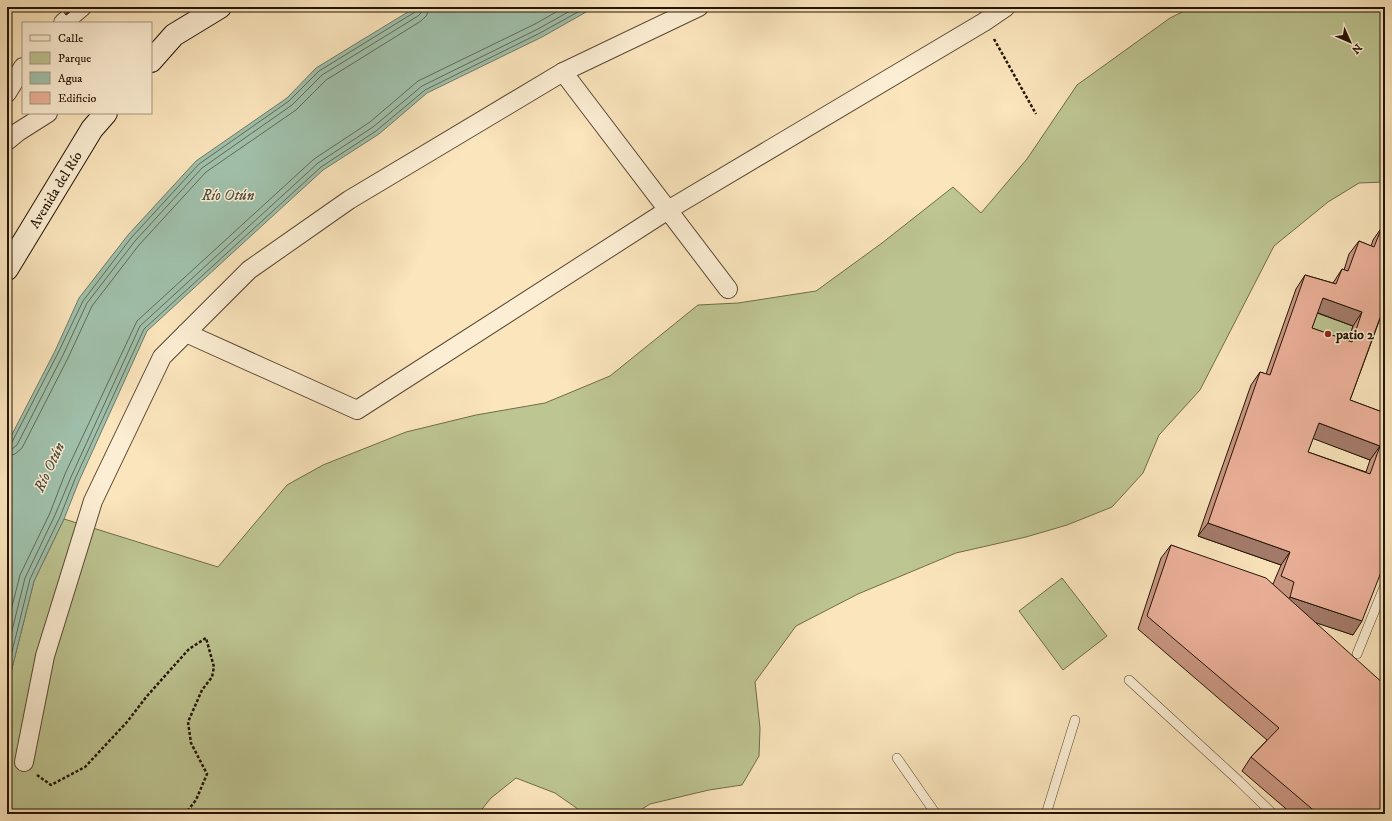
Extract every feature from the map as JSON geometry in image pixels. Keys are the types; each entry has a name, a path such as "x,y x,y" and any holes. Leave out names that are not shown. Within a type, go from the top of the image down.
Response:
{"main road":[{"path":"152,60 174,35 220,7"},
{"name":"Avenida del Río","path":"7,269 92,129 105,114"}],"street":[{"path":"64,22 82,7"},
{"path":"24,762 45,656 93,501 162,357 249,270 349,200 563,72 699,7"},
{"path":"186,333 357,410 668,210 984,22 1006,7"},
{"path":"152,48 174,35"},
{"path":"7,92 22,69"},
{"path":"563,72 728,289"},
{"path":"7,141 18,132 46,114"}],"lane":[{"path":"1357,654 1385,585"},
{"path":"1129,680 1273,814"},
{"path":"1046,814 1075,720"},
{"path":"897,758 936,814"}],"path":[{"path":"984,22 1036,114"},
{"path":"24,762 41,779 51,785 85,768 127,722 147,696 189,649 206,638 214,667 212,677 202,690 188,722 191,743 207,774 196,800 185,814"}],"green space":[{"path":"1192,7 1385,7 1385,182 1359,183 1328,202 1274,246 1200,390 1159,435 1143,473 1112,507 1067,525 1026,537 956,553 858,594 796,626 755,682 760,728 759,756 742,785 709,790 650,804 634,814 585,814 555,793 516,778 491,798 478,814 7,814 7,688 34,581 64,519 218,567 287,485 323,465 406,432 476,415 545,403 610,376 698,305 738,303 816,291 882,243 953,187 981,213 1027,159 1077,85 1170,18"},
{"name":"patio 2","path":"1313,311 1353,326 1342,356 1302,341"},
{"path":"1062,578 1107,636 1063,670 1019,611"}],"water":[{"name":"Río Otún","path":"416,7 595,7 542,37 427,93 379,134 323,170 147,331 79,481 64,519 34,581 7,688 7,444 55,351 79,298 128,235 196,161 287,98 316,68"}],"building":[{"path":"65,7 74,7 68,11"},
{"path":"1382,227 1385,228 1385,304 1350,400 1385,413 1385,562 1362,621 1290,597 1294,582 1281,576 1290,552 1208,523 1260,372 1270,375 1305,275 1336,284 1342,269 1348,271 1359,241 1374,247","holes":["1323,298 1362,312 1352,342 1312,328","1319,423 1380,446 1370,474 1308,452"]},
{"path":"1171,545 1266,578 1385,685 1385,814 1318,814 1251,757 1279,728 1147,616"}],"place":[{"name":"patio 2","path":"1328,334"}]}
